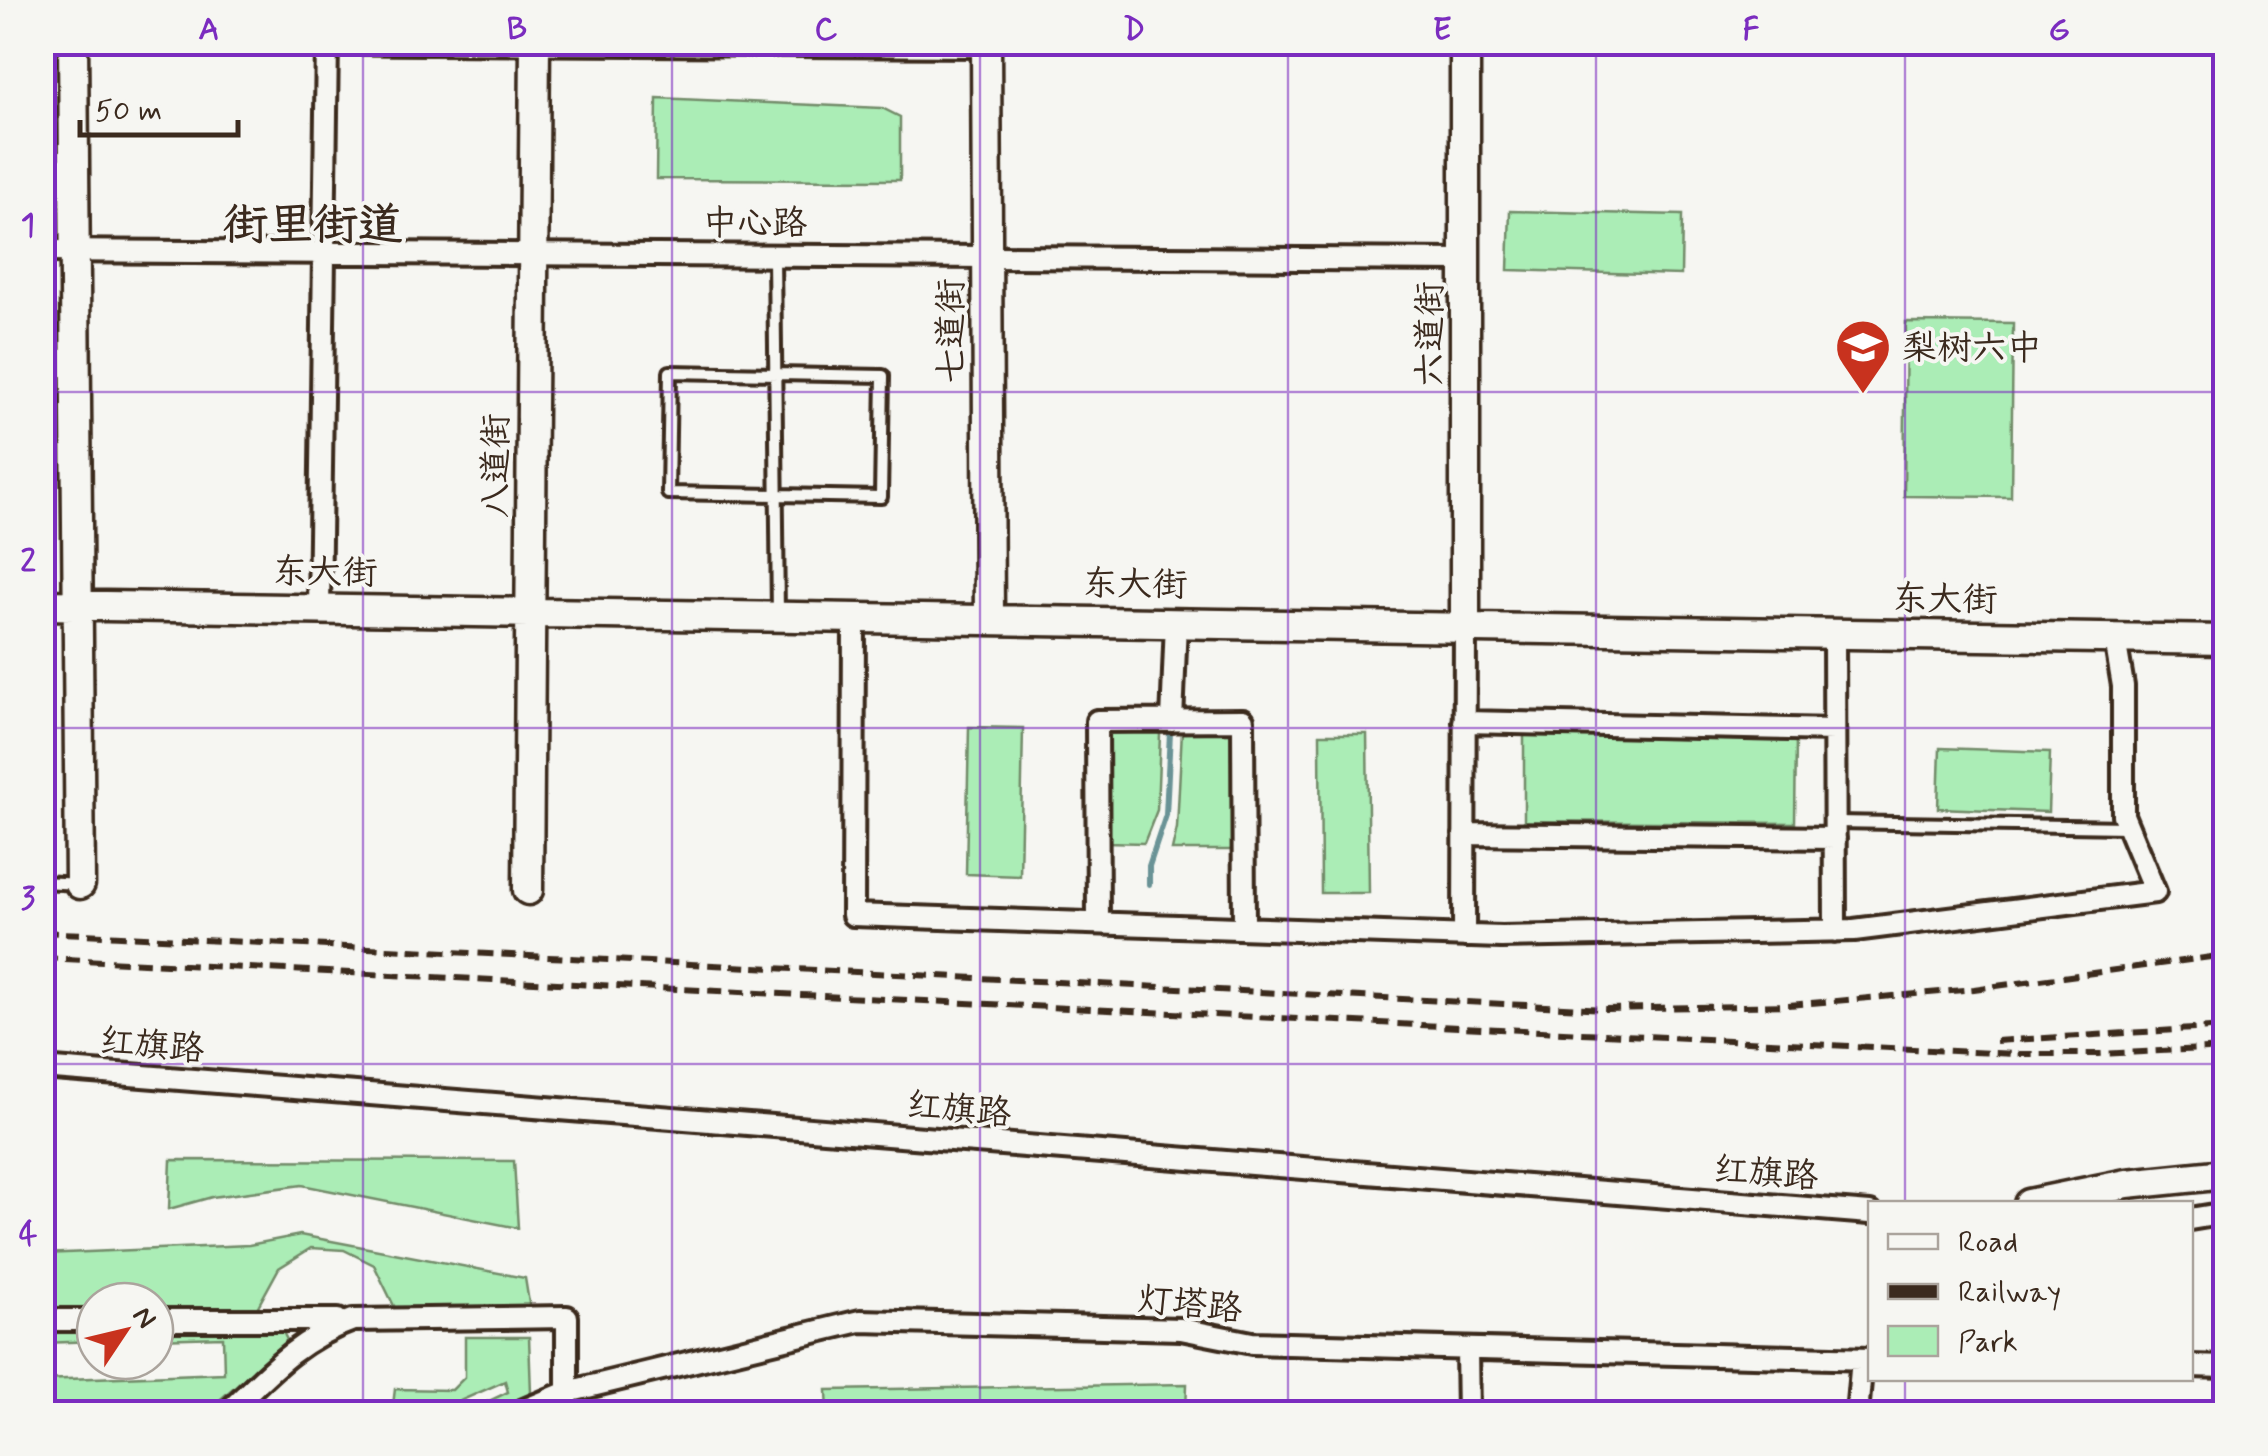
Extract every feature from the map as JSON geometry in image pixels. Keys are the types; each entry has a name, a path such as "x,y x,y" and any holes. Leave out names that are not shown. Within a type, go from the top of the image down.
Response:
{"street":[{"path":"73,42 80,884"},
{"path":"252,42 986,44"},
{"name":"六道街","path":"1464,42 1465,626"},
{"path":"319,608 328,43"},
{"name":"八道街","path":"528,890 535,43"},
{"name":"七道街","path":"986,44 989,619"},
{"name":"中心路","path":"42,251 1466,260"},
{"name":"东大街","path":"42,605 2226,640"},
{"path":"854,616 853,914 1464,936 1835,931 2155,892 2123,815 2123,686 2115,638"},
{"path":"1172,721 1176,622"},
{"path":"1464,936 1465,626"},
{"path":"1834,633 1835,931"},
{"path":"1098,922 1097,721 1242,720 1244,928"},
{"path":"1464,722 1834,730"},
{"path":"1464,834 1835,830"},
{"name":"红旗路","path":"42,1068 1868,1213"},
{"path":"2044,1201 2127,1184 2226,1174"},
{"path":"2193,1218 2226,1213"},
{"path":"175,1320 567,1317 568,1414"},
{"path":"42,1320 75,1320"},
{"path":"226,1414 282,1358 322,1330 353,1320"},
{"name":"灯塔路","path":"515,1414 567,1392 860,1321 1182,1329 1252,1343 1866,1359"},
{"path":"1467,1350 1468,1414"},
{"path":"1858,1414 1866,1359"},
{"path":"2193,1366 2226,1367"}],"lane":[{"path":"774,255 778,616"},
{"path":"670,372 883,376 881,497 777,495 668,494 670,372"},
{"path":"1835,830 2128,828"},
{"path":"42,882 80,884"}],"green space":[{"path":"657,98 882,108 900,117 900,180 656,179"},
{"path":"1510,211 1682,215 1681,275 1508,270"},
{"path":"1906,322 2013,323 2011,497 1904,496"},
{"path":"969,727 1023,728 1020,876 966,874"},
{"path":"1155,729 1160,734 1157,810 1144,843 1106,842 1106,730"},
{"path":"1182,730 1235,730 1235,850 1172,850 1177,828"},
{"path":"1320,734 1367,734 1369,893 1321,893"},
{"path":"1524,734 1796,736 1795,823 1524,821"},
{"path":"1940,748 2050,752 2048,812 1938,808"},
{"path":"171,1160 514,1161 518,1228 302,1185 212,1197 169,1209"},
{"path":"300,1235 525,1278 530,1309 396,1310 374,1265 344,1250 311,1248 279,1268 256,1310 279,1324 287,1340 205,1413 43,1413 42,1380 175,1381 175,1375 224,1373 223,1337 175,1338 175,1281 75,1281 75,1342 43,1343 43,1254 249,1245"},
{"path":"465,1337 529,1337 531,1393 486,1413 464,1413 508,1392 505,1381 433,1413 392,1413 395,1389 452,1390 465,1377"},
{"path":"1187,1384 1186,1411 1429,1404 1428,1413 828,1414 827,1390"}],"waterway":[{"path":"1149,884 1149,866 1166,815 1170,732"}],"railway":[{"path":"42,932 1606,1009 1789,1005 1974,989 2226,955"},
{"path":"42,958 2015,1054 2226,1048"},
{"path":"1996,1041 2226,1027"}],"place":[{"name":"梨树六中","path":"1863,396"}],"district":[{"name":"街里街道","path":"313,223"}]}
